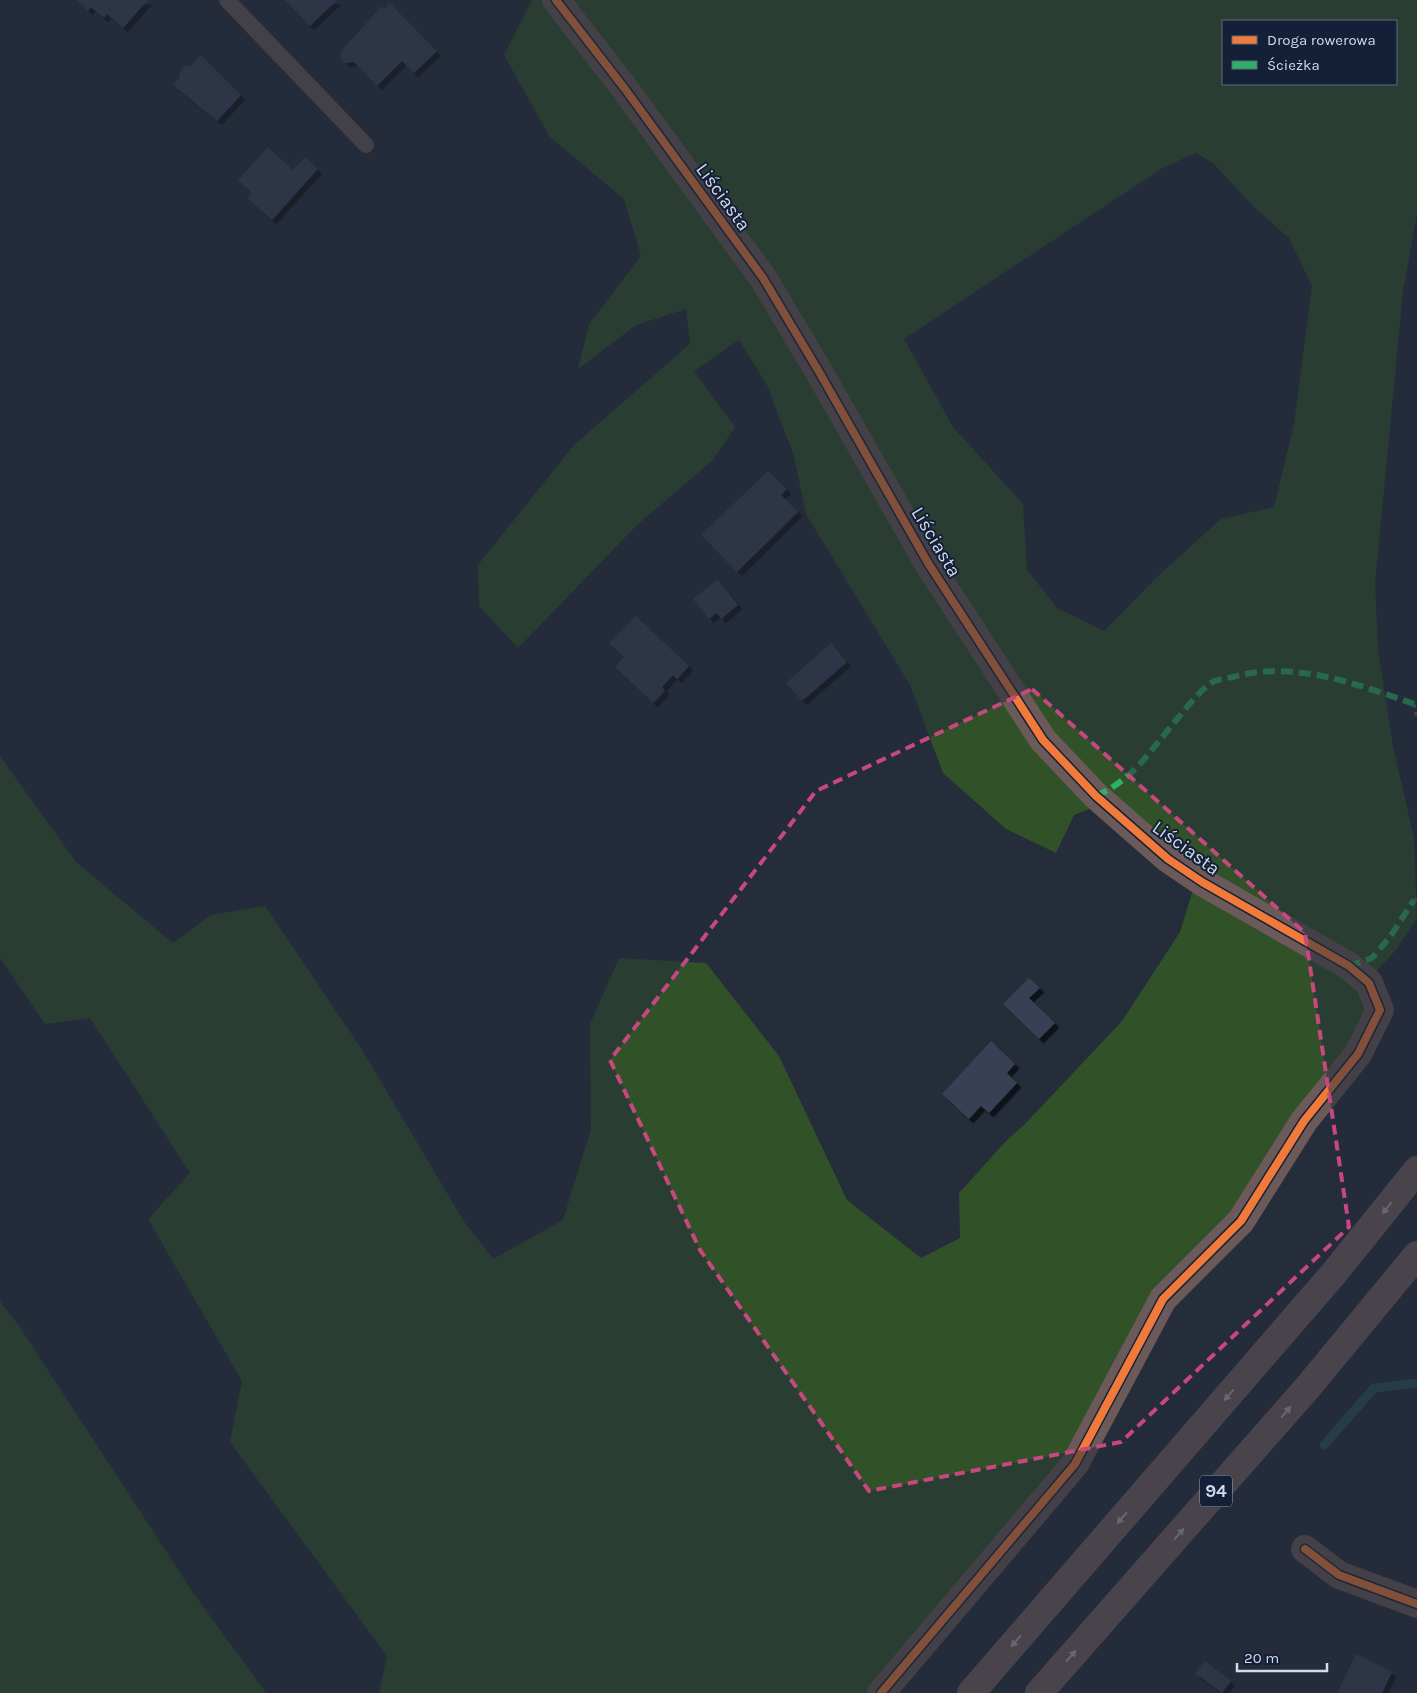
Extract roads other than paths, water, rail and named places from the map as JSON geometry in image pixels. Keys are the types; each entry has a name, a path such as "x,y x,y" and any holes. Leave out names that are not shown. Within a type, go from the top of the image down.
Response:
{"main road":[{"path":"971,1693 1328,1280 1417,1170"},
{"name":"94","path":"1039,1693 1308,1387 1417,1255"}],"street":[{"name":"Liściasta","path":"556,0 625,89 763,278 818,370 928,563 1044,740 1096,796 1168,858 1202,882 1349,966 1369,983 1380,1010 1358,1054 1304,1121 1241,1221 1163,1299 1075,1464 881,1693"},
{"path":"1305,1549 1339,1575 1417,1604"}],"lane":[{"path":"227,0 366,145"}],"waterway":[{"path":"1324,1445 1374,1388 1417,1383"}]}
